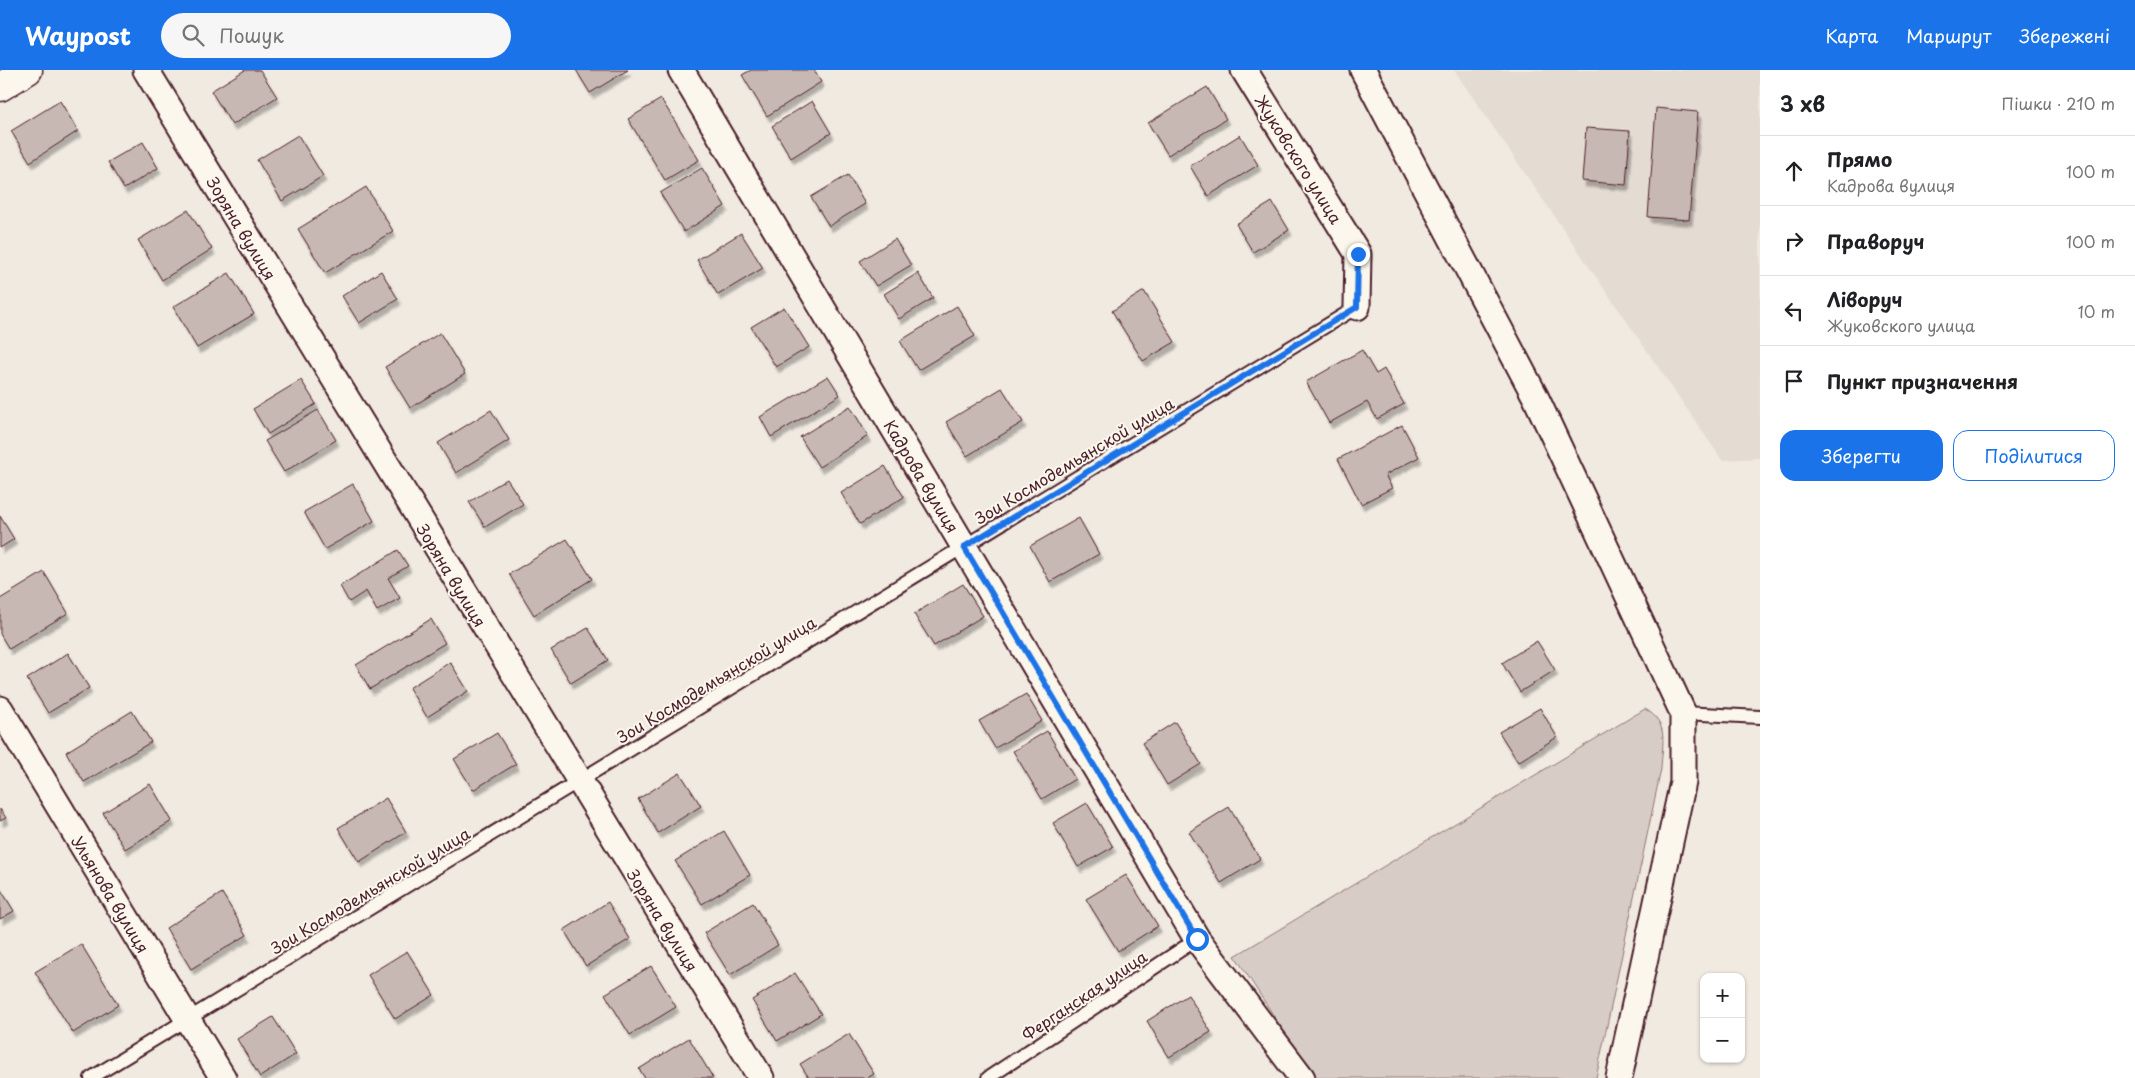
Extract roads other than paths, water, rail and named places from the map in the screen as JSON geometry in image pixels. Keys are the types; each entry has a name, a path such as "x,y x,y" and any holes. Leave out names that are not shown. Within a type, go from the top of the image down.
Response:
{"street":[{"path":"0,87 28,70"},
{"name":"Зоряна вулиця","path":"146,70 578,782 761,1078"},
{"name":"Кадрова вулиця","path":"682,70 1197,939 1302,1078"},
{"name":"Жуковского улица","path":"1244,70 1358,254 1357,307"},
{"path":"1363,70 1535,396 1683,713 1683,782 1619,1078"},
{"name":"Ульянова вулиця","path":"0,708 186,1020 223,1078"}],"lane":[{"name":"Зои Космодемьянской улица","path":"92,1078 1357,307"},
{"path":"1683,713 1760,717"},
{"name":"Ферганская улица","path":"988,1078 1197,939"}]}
